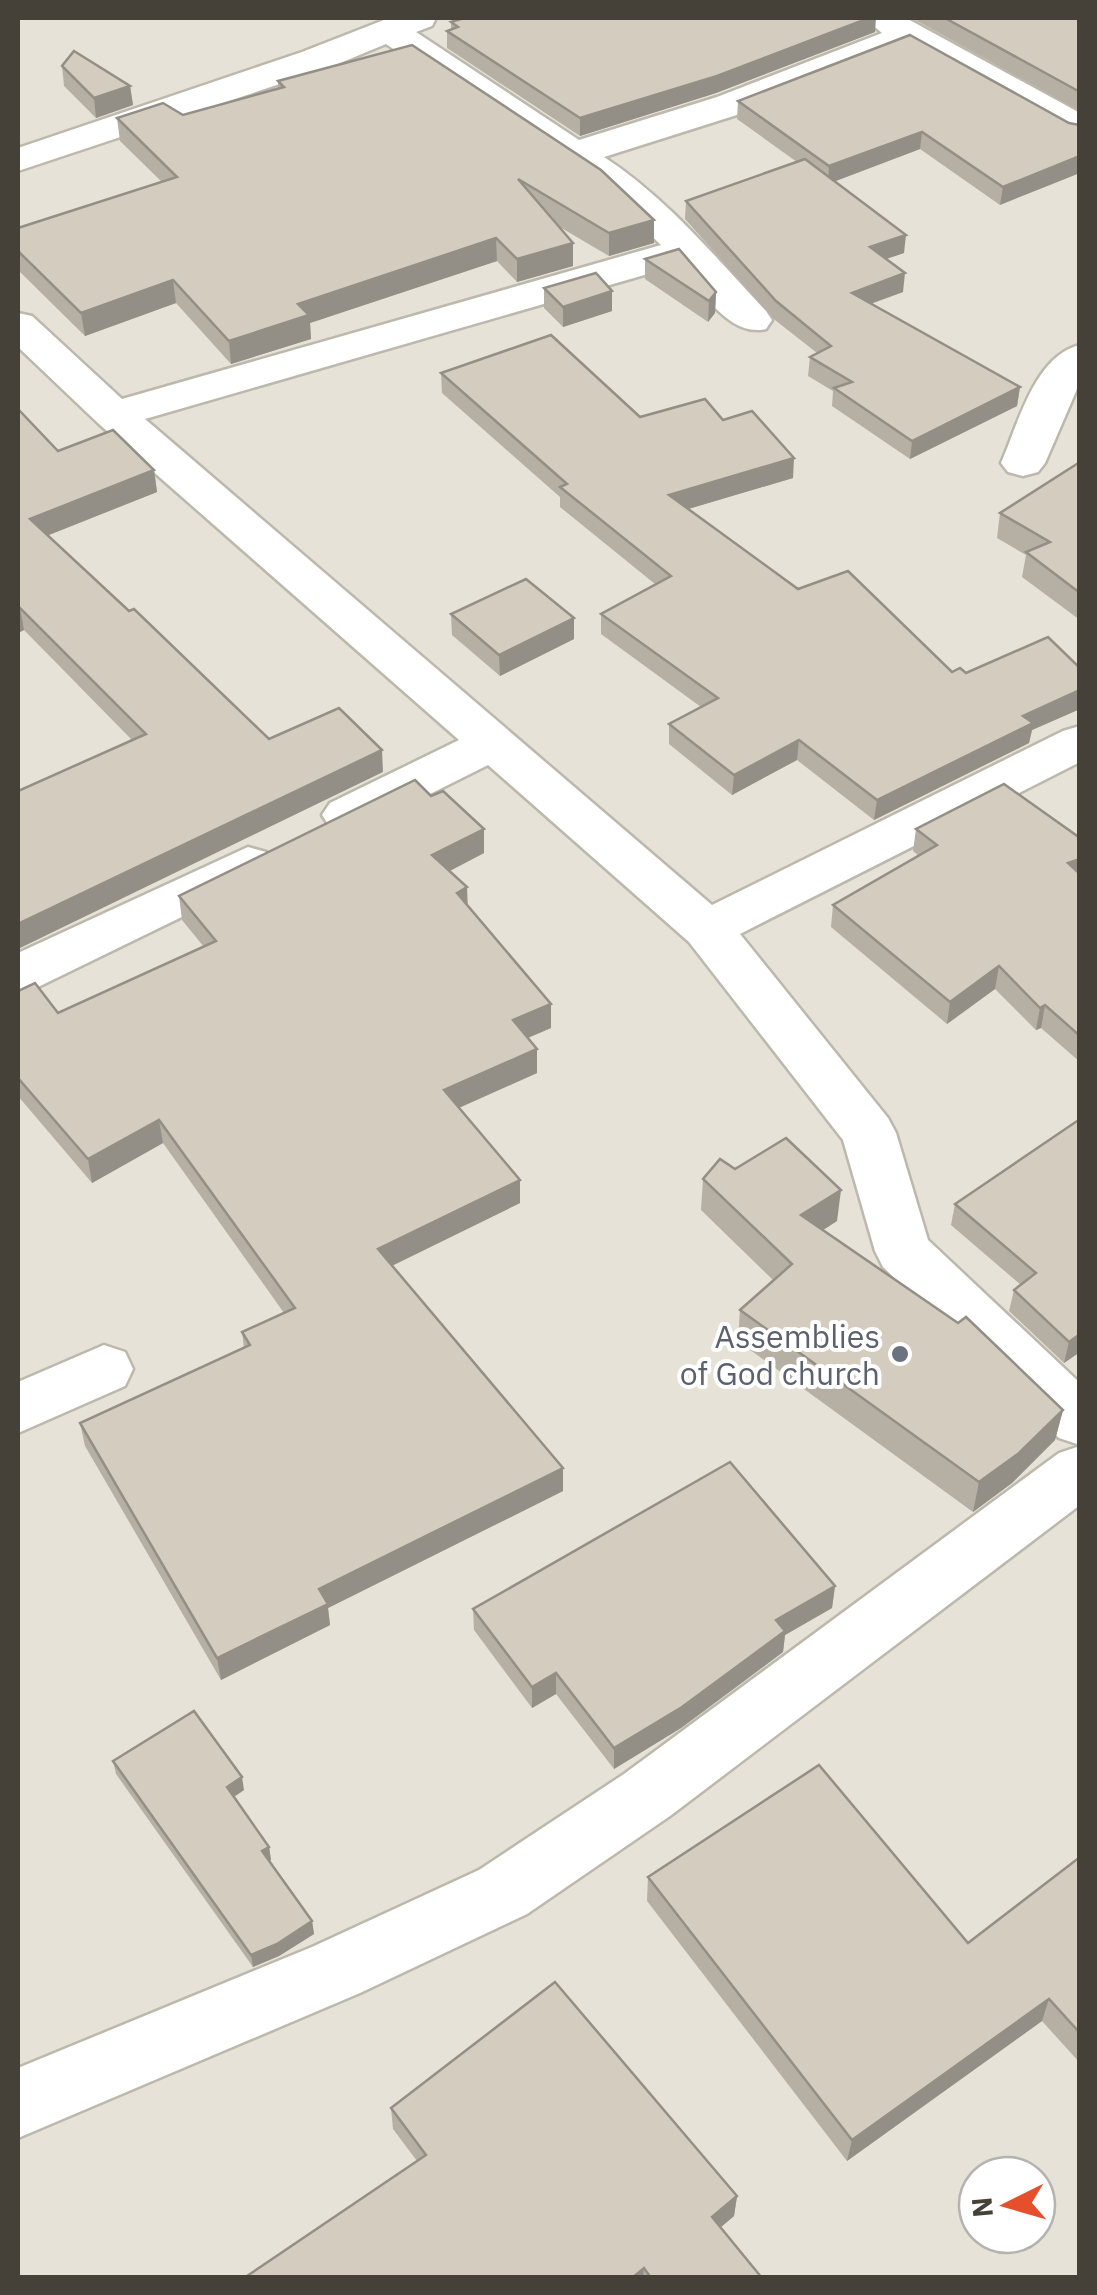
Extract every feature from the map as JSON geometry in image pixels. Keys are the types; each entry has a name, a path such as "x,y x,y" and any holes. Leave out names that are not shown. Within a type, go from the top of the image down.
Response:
{"street":[{"path":"18,160 404,24 644,204 752,320"},
{"path":"578,153 730,105 896,26 1080,129"},
{"path":"114,415 687,250"},
{"path":"18,325 114,415 707,929 869,1133 903,1252 1080,1421"},
{"path":"1023,463 1058,381 1080,356"},
{"path":"707,929 1080,742"},
{"path":"18,974 492,743"},
{"path":"18,1410 104,1368"},
{"path":"18,2103 336,1970 502,1892 647,1795 1080,1472"}],"shaded area":[{"path":"18,18 1079,18 1079,2277 18,2277"}],"building":[{"path":"464,18 869,18 717,76 580,118 447,31 458,27 451,22"},
{"path":"945,18 1080,18 1080,92"},
{"path":"910,35 1069,123 1080,125 1080,156 1003,187 922,132 829,166 738,101"},
{"path":"412,45 601,170 654,220 609,233 518,179 573,243 517,259 496,238 298,304 309,315 229,341 173,280 81,313 18,251 18,228 177,177 117,118 163,103 183,115 284,87 278,81"},
{"path":"74,51 130,86 94,98 62,66"},
{"path":"805,159 906,235 870,247 905,273 852,293 1020,387 912,441 834,388 852,382 810,357 831,346 776,301 686,201"},
{"path":"679,249 716,292 709,301 645,259"},
{"path":"596,273 612,291 563,307 544,288"},
{"path":"551,335 640,417 705,399 723,420 752,411 794,458 669,495 798,589 848,571 952,672 960,668 966,673 1048,637 1080,668 1080,690 1023,716 1033,723 877,800 799,740 734,775 669,724 718,698 601,614 671,576 560,487 567,484 441,373"},
{"path":"18,409 58,451 113,430 154,470 30,519 129,611 134,609 269,739 339,708 382,750 18,924 18,791 146,734 18,609"},
{"path":"1080,462 1080,593 1026,552 1050,542 1000,513"},
{"path":"526,579 574,618 499,655 451,614"},
{"path":"415,780 431,796 443,791 484,829 432,855 467,887 457,893 551,1004 513,1020 537,1049 444,1090 520,1180 378,1249 563,1468 319,1589 328,1604 217,1658 80,1423 250,1345 242,1332 295,1308 159,1120 88,1159 18,1078 18,991 35,983 58,1013 216,941 179,896"},
{"path":"1004,784 1080,838 1080,859 1068,863 1080,874 1080,1036 1045,1005 1040,1008 999,966 950,1002 833,905 937,845 916,829"},
{"path":"1080,1119 1080,1334 1069,1342 1014,1290 1036,1273 955,1204"},
{"path":"786,1138 841,1190 801,1215 958,1323 966,1317 1063,1410 1019,1453 979,1482 740,1310 792,1264 703,1179 720,1159 735,1169"},
{"path":"730,1462 835,1586 776,1620 785,1631 682,1707 614,1748 556,1673 532,1687 473,1609"},
{"path":"194,1711 242,1777 227,1787 269,1847 262,1851 312,1921 277,1944 251,1955 113,1761"},
{"path":"819,1765 968,1943 1080,1857 1080,2033 1049,1999 852,2140 648,1877"},
{"path":"555,1982 737,2196 712,2217 762,2278 651,2278 644,2268 632,2278 244,2278 426,2155 391,2108"}],"place":[{"name":"Assemblies of God church","path":"900,1354"}]}
